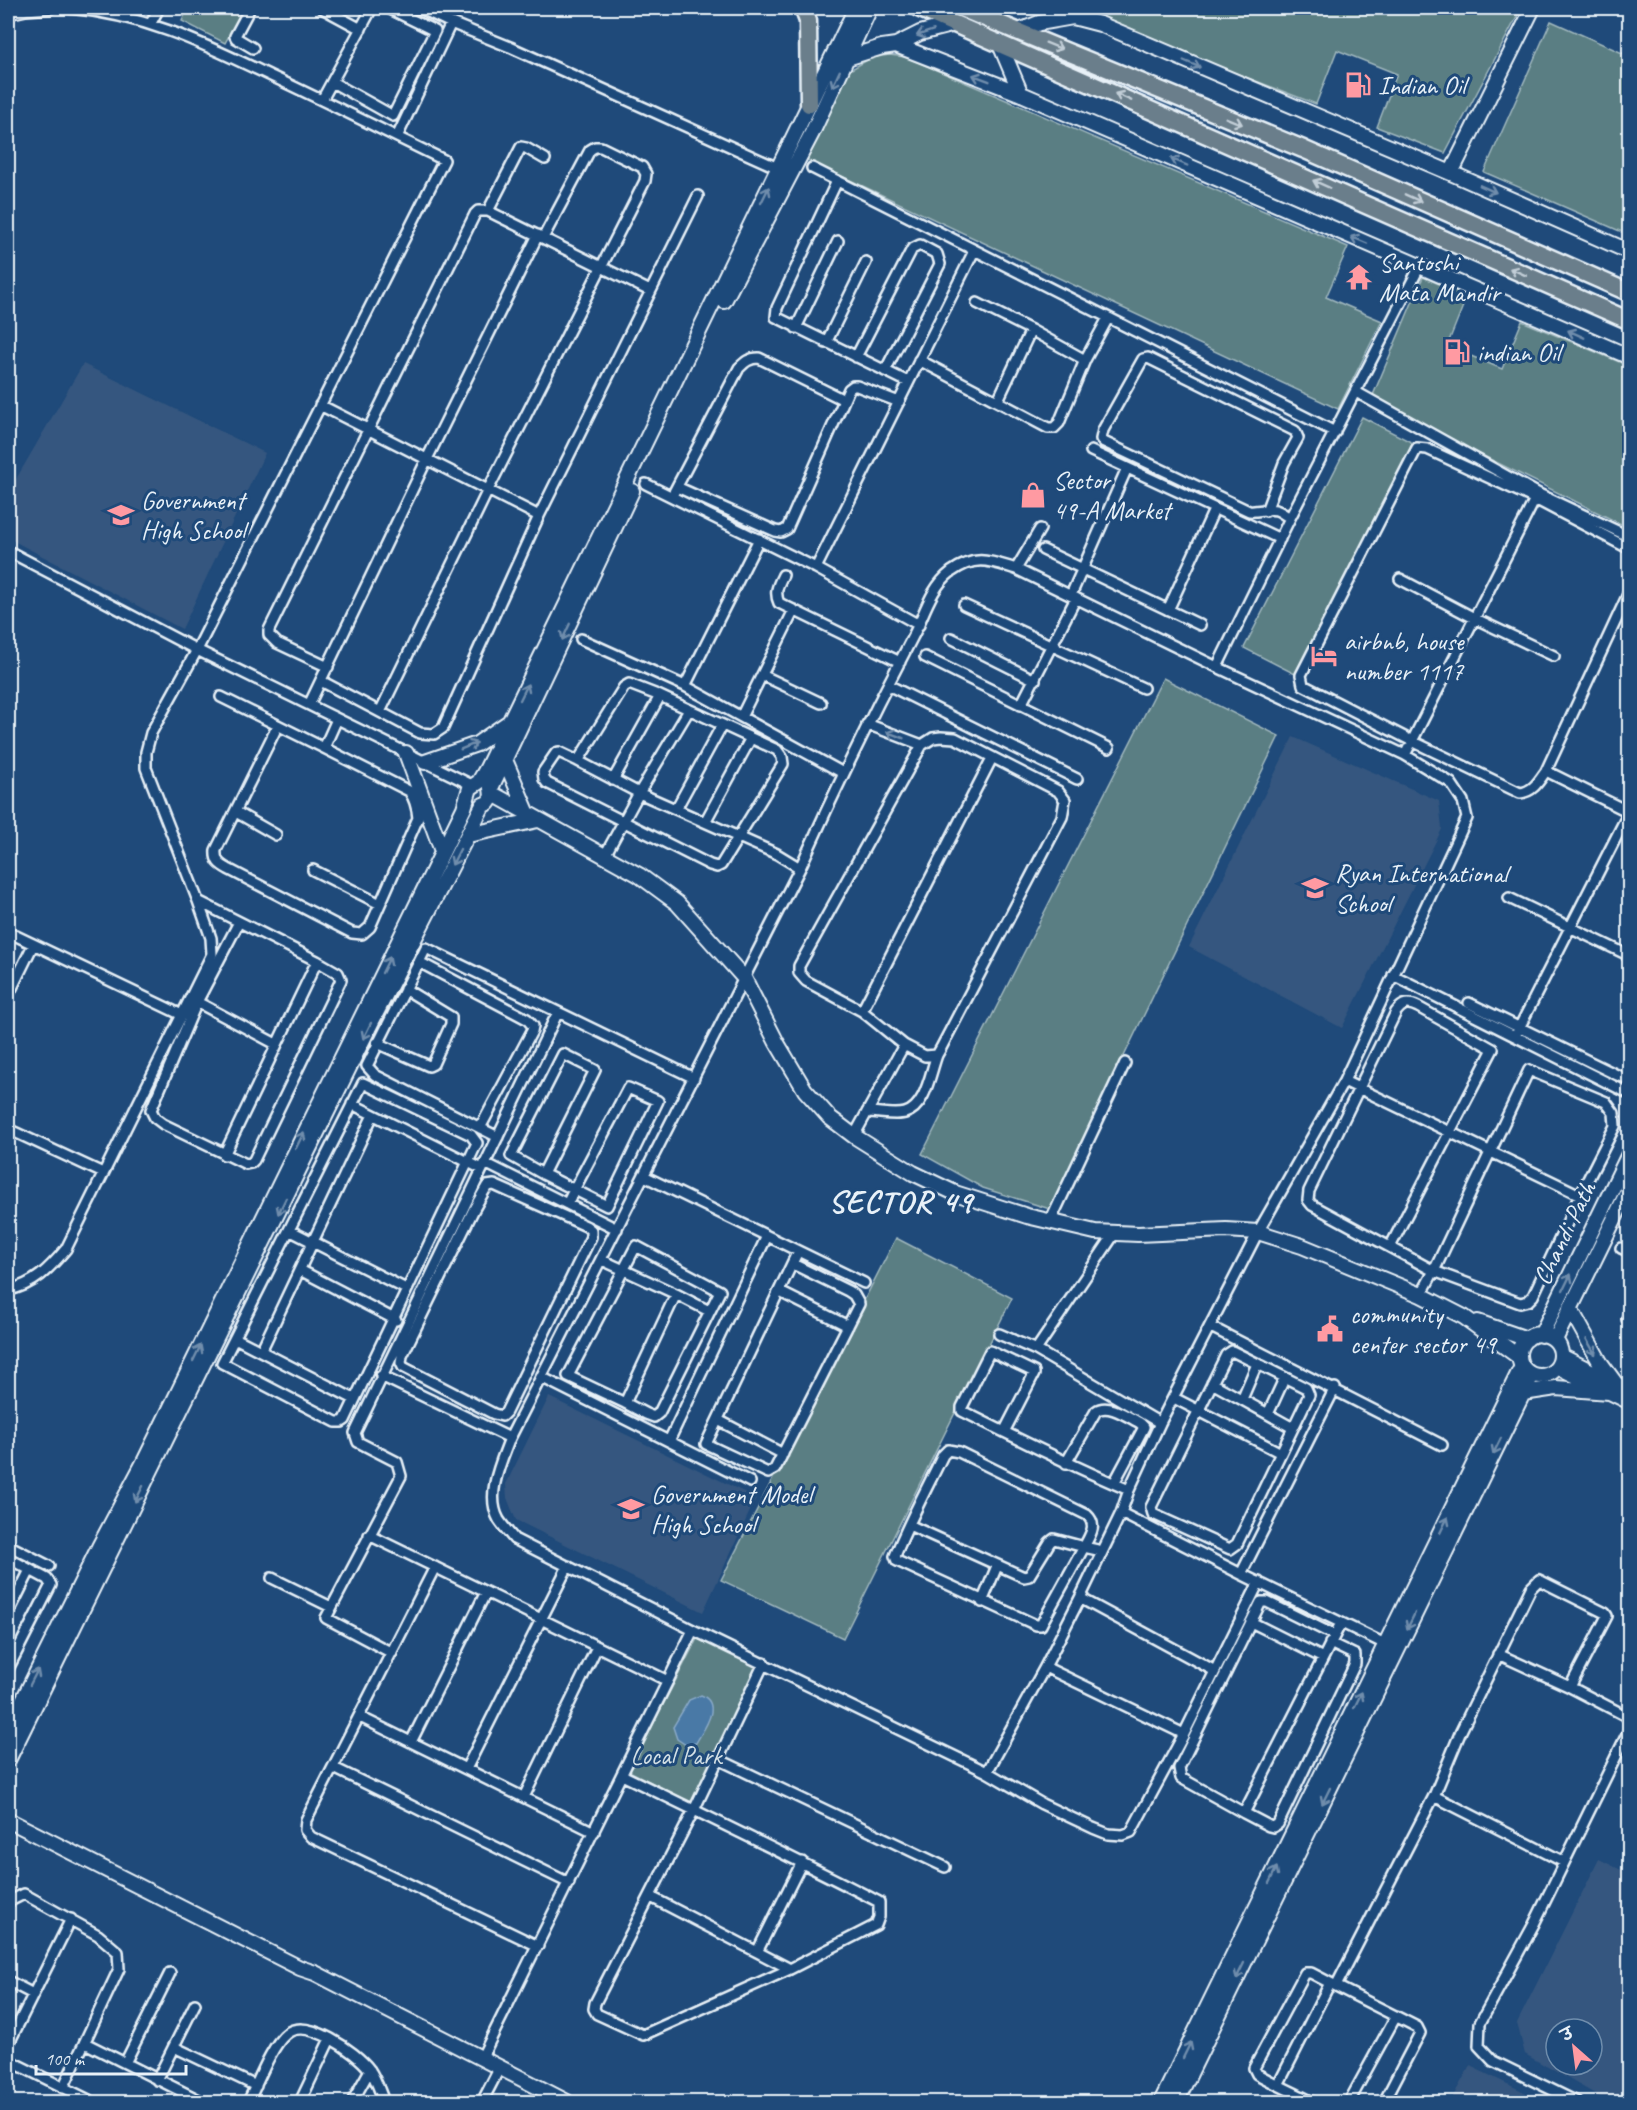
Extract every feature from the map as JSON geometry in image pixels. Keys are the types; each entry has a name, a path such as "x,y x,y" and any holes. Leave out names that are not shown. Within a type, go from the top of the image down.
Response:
{"highway":[{"path":"803,8 808,21 809,104"},
{"path":"918,8 1629,321"},
{"path":"961,8 1303,149 1629,293"}],"main road":[{"path":"8,1760 372,1021 483,805 488,803 481,789 510,722 856,8"},
{"path":"8,1730 144,1462 442,851 481,789 505,760 719,310 812,133 870,8"},
{"path":"1451,173 1533,8"},
{"path":"1019,32 1039,23 1073,17 1100,24 1451,173 1629,252"},
{"path":"846,58 882,46 896,45 920,33 955,24"},
{"path":"999,42 1021,94"},
{"path":"896,45 1021,94 1629,357"},
{"path":"424,762 477,744 510,722"},
{"path":"406,753 442,851"},
{"path":"505,760 533,817"},
{"path":"481,789 639,875 677,903 744,978 782,1053 805,1090 830,1117 854,1136 913,1173 955,1193 1050,1222 1095,1232 1226,1230 1258,1232 1302,1246 1421,1295 1464,1317 1527,1339 1541,1335 1555,1340 1560,1351 1559,1361 1546,1375 1524,1366 1464,1317"},
{"path":"468,835 533,817"},
{"name":"Chandi Path","path":"1541,1335 1629,1152"},
{"name":"Chandi Path","path":"1555,1340 1629,1187"},
{"path":"1570,1308 1600,1362 1622,1393"},
{"path":"1176,2103 1522,1393 1524,1366 1521,1347 1527,1339"},
{"path":"1559,1361 1622,1393"},
{"path":"1161,2103 1385,1644 1524,1366"},
{"path":"1522,1393 1556,1388 1622,1393"},
{"path":"8,1820 300,1968 315,1973 567,2103"}],"street":[{"path":"8,14 51,8"},
{"path":"8,1290 21,1287 44,1274 66,1249 212,954 211,938 198,901 146,768 146,752 151,733 197,650 444,160 202,42 122,15 69,8"},
{"path":"151,23 159,8"},
{"path":"250,8 235,36 253,48"},
{"path":"322,8 361,29"},
{"path":"322,100 372,8"},
{"path":"332,82 393,116 435,31 388,8"},
{"path":"420,8 778,168"},
{"path":"397,137 451,23"},
{"path":"488,211 521,147 545,159"},
{"path":"309,705 427,459 541,236 590,150 601,147 645,171 645,181 488,490 380,712"},
{"path":"812,168 1335,432"},
{"path":"837,181 776,311 776,317 908,382"},
{"path":"321,681 420,733 434,734 443,728 539,516 698,195"},
{"path":"328,667 278,643 269,635 269,630 475,214 478,211 488,211 650,291"},
{"path":"796,328 838,241"},
{"path":"856,357 912,249 920,245 937,254 940,264 885,371"},
{"path":"816,568 974,251"},
{"path":"826,343 866,262"},
{"path":"1217,667 1290,518 1420,266"},
{"path":"977,303 1085,360"},
{"path":"919,360 1048,428 1054,428 1059,423 1085,360 1108,318"},
{"path":"998,400 1031,330"},
{"path":"671,496 738,368 751,358 759,358 844,400"},
{"path":"1266,511 1284,463 1298,438 1295,431 1148,358 1143,359 1103,430 1101,439 1249,511 1266,511 1276,510 1290,518"},
{"path":"677,487 781,532 787,529 849,389 857,386 899,402"},
{"path":"1356,392 1539,494 1629,537"},
{"path":"320,405 539,516"},
{"path":"1629,549 1535,499 1421,447 1414,452 1300,680 1306,687 1520,793 1531,790 1546,771 1629,590"},
{"path":"1091,451 1280,539"},
{"path":"1021,705 1052,647 1082,569 1127,468"},
{"path":"646,484 816,568 919,625"},
{"path":"1405,755 1535,499"},
{"path":"1168,610 1214,510"},
{"path":"1016,568 1040,529"},
{"path":"685,686 759,539"},
{"path":"1043,550 1200,625"},
{"path":"8,551 197,650 481,789"},
{"path":"987,1772 1080,1598 1121,1513 1129,1490 1160,1423 1258,1232 1344,1081 1467,818 1463,801 1450,783 1405,755 1217,667 1016,568 984,560 969,563 953,571 941,581 931,597 843,773 800,868 510,1438 493,1500 498,1518 514,1539 693,1630 987,1772 1042,1804 1108,1834 1123,1835 1131,1832 1184,1734 1259,1582"},
{"path":"783,575 776,590 779,603 900,662"},
{"path":"1400,579 1554,656"},
{"path":"964,605 1143,688"},
{"path":"741,717 794,610"},
{"path":"951,638 1035,680"},
{"path":"581,639 685,686 843,773"},
{"path":"925,657 1108,748"},
{"path":"762,675 821,703"},
{"path":"578,761 624,687 629,684 777,750 782,757 783,764 739,838 721,865 717,867 547,783 542,775 556,753 559,752 639,793 739,838 777,854 800,868"},
{"path":"888,685 1077,779"},
{"path":"613,780 660,696"},
{"path":"221,697 278,725 409,790 415,799 418,818 368,930 362,934 352,933 219,864 215,858 216,850 278,725"},
{"path":"604,857 689,710"},
{"path":"324,748 338,719"},
{"path":"867,724 922,745"},
{"path":"676,809 722,725"},
{"path":"867,1112 905,1113 920,1101 937,1055 1062,817 1064,809 1065,800 1058,790 955,738 941,736 922,745 799,966 799,973 806,981 861,1011 904,1045 925,1056 937,1055"},
{"path":"705,822 751,738"},
{"path":"861,1011 992,758"},
{"path":"1517,1032 1629,812 1546,771"},
{"path":"236,812 276,835"},
{"path":"314,870 380,904"},
{"path":"1509,898 1629,956"},
{"path":"198,901 316,961 341,976 326,1012 254,1160 246,1164 163,1124 155,1118 152,1110 197,1002 239,922"},
{"path":"8,932 182,1015"},
{"path":"8,996 33,945"},
{"path":"498,1137 375,1075 367,1066 426,948 694,1078"},
{"path":"224,1155 316,961"},
{"path":"419,962 527,1019 533,1026 480,1128"},
{"path":"1393,975 1617,1075 1626,1078 1629,1076"},
{"path":"377,1042 429,1066 433,1064 451,1024 451,1017 405,989"},
{"path":"197,1002 276,1044"},
{"path":"1390,1247 1493,1049 1418,1007 1410,1003 1405,1004 1396,1012 1309,1191 1308,1200 1312,1205 1434,1271 1505,1299 1520,1303 1528,1301 1533,1296 1615,1126 1614,1113 1606,1102 1529,1070 1434,1271 1421,1295"},
{"path":"1469,1003 1629,1095"},
{"path":"392,1653 328,1621 327,1616 401,1476 397,1462 358,1442 355,1433 558,1012"},
{"path":"854,1136 904,1045"},
{"path":"543,1174 595,1070 563,1054 511,1156 543,1174 574,1190 607,1206 658,1101 628,1088 574,1190 567,1204"},
{"path":"1050,1222 1125,1063"},
{"path":"1344,1081 1580,1195"},
{"path":"363,1083 471,1135 477,1143 467,1161 345,1420 336,1422 222,1363 363,1083"},
{"path":"352,1104 467,1161 484,1166 617,1229"},
{"path":"261,1351 373,1115"},
{"path":"8,1129 103,1173"},
{"path":"644,1176 864,1283"},
{"path":"494,1185 591,1230 591,1237 574,1270 506,1412 502,1416 403,1367 402,1356 487,1186 494,1185"},
{"path":"289,1230 406,1289"},
{"path":"1036,1350 1115,1233"},
{"path":"669,1441 767,1236"},
{"path":"636,1246 720,1291 659,1413 654,1417 568,1376 623,1269 636,1246"},
{"path":"792,1264 854,1295 859,1304 775,1469 768,1473 706,1444 798,1251"},
{"path":"602,1260 709,1311"},
{"path":"300,1270 406,1325"},
{"path":"574,1270 593,1278"},
{"path":"780,1292 848,1326"},
{"path":"625,1403 676,1294"},
{"path":"1629,1310 1627,1319 1629,1323"},
{"path":"1211,1327 1442,1445"},
{"path":"999,1334 1036,1350 1160,1423"},
{"path":"235,1338 354,1399"},
{"path":"1004,1431 1034,1372 990,1351 962,1410 1066,1463 1129,1490"},
{"path":"1232,1351 1257,1364 1306,1388 1309,1395 1236,1544 1230,1549 1153,1514 1151,1507 1226,1355 1232,1351"},
{"path":"1242,1399 1257,1364"},
{"path":"381,1376 510,1438"},
{"path":"542,1377 750,1482"},
{"path":"1268,1414 1285,1377"},
{"path":"1212,1383 1293,1428"},
{"path":"1241,1574 1335,1389"},
{"path":"1173,1398 1281,1453"},
{"path":"1066,1463 1096,1411 1106,1407 1144,1427 1114,1483"},
{"path":"718,1420 783,1454"},
{"path":"953,1449 1087,1515 1094,1526 1084,1547 1041,1625 1036,1625 982,1602 897,1561 895,1556 943,1455 953,1449"},
{"path":"1121,1513 1385,1644"},
{"path":"909,1524 1024,1577 1029,1576 1054,1539 1102,1551"},
{"path":"369,1535 668,1682"},
{"path":"8,1545 49,1566"},
{"path":"8,1558 47,1579 51,1585 8,1669"},
{"path":"466,1769 568,1566"},
{"path":"982,1602 997,1566"},
{"path":"435,1568 306,1820 305,1830 311,1837 538,1946"},
{"path":"8,1614 30,1570"},
{"path":"272,1578 331,1607"},
{"path":"1278,2085 1434,1796 1498,1654 1534,1583 1539,1580 1605,1612 1607,1616 1570,1687"},
{"path":"411,1742 486,1592"},
{"path":"1080,1598 1215,1671"},
{"path":"1261,1602 1267,1602 1332,1639 1355,1655 1355,1664 1278,1824 1273,1827 1186,1782 1181,1778 1179,1772 1251,1622 1261,1602"},
{"path":"1251,1622 1323,1658"},
{"path":"1244,1813 1341,1623"},
{"path":"481,2059 693,1630"},
{"path":"524,1797 597,1647"},
{"path":"1498,1654 1570,1687 1629,1718"},
{"path":"622,1775 694,1810 802,1862 879,1902 879,1917 876,1925 790,1969 643,2035 597,2014 594,2009 595,2003 694,1810 764,1663"},
{"path":"1045,1667 1184,1734"},
{"path":"360,1717 594,1832"},
{"path":"1577,2103 1493,2061 1479,2046 1480,2023 1534,1924 1629,1728"},
{"path":"718,1759 945,1867"},
{"path":"334,1768 569,1883"},
{"path":"1434,1796 1564,1862"},
{"path":"757,1952 802,1862"},
{"path":"8,1902 24,1894 98,1935 118,1952 119,1969 63,2088"},
{"path":"651,1897 790,1969"},
{"path":"8,2045 71,1919"},
{"path":"125,2063 170,1973"},
{"path":"1313,2103 1257,2074 1254,2068 1305,1973 1311,1973 1417,2027 1420,2033 1384,2103"},
{"path":"8,1981 33,1994"},
{"path":"157,2080 195,2004"},
{"path":"1349,2103 1396,2016"},
{"path":"248,2103 279,2041 288,2032 297,2029 311,2031 350,2050 370,2070 384,2103"},
{"path":"300,2103 330,2039"},
{"path":"85,2043 203,2103"},
{"path":"174,2047 256,2086"},
{"path":"8,2060 93,2103"},
{"path":"482,2103 500,2069"},
{"path":"352,2103 370,2070"}],"shaded area":[{"name":"Government High School","path":"83,364 265,453 182,629 8,538 8,493"},
{"name":"Ryan International School","path":"1293,737 1439,801 1442,829 1342,1028 1189,947"},
{"name":"Government Model High School","path":"549,1397 756,1498 703,1612 516,1520 507,1498 506,1484"},
{"path":"701,1695 711,1704 710,1717 696,1743 686,1745 677,1739 673,1727 689,1700"},
{"path":"1599,1859 1629,1874 1629,2102 1609,2102 1565,2077 1604,2077 1604,2017 1544,2017 1544,2065 1525,2054 1517,2023"},
{"path":"1470,2066 1545,2102 1450,2102"}],"green space":[{"path":"188,8 244,8 225,43 182,21"},
{"path":"1066,8 1495,8 1519,13 1445,153 1377,127 1397,74 1337,50 1316,104"},
{"path":"1551,21 1629,56 1629,235 1484,172"},
{"path":"889,55 906,57 1348,247 1326,297 1382,321 1338,409 803,158 848,71 871,58"},
{"path":"1423,277 1467,296 1447,346 1502,369 1522,321 1629,366 1629,528 1371,400"},
{"path":"1362,417 1413,443 1295,674 1244,648"},
{"path":"1163,678 1279,736 1050,1209 983,1188 922,1154"},
{"path":"896,1238 1012,1298 843,1638 721,1580"},
{"name":"Local Park","path":"698,1637 759,1666 692,1803 629,1771"}],"place":[{"name":"Indian Oil","path":"1358,85"},
{"name":"Santoshi Mata Mandir","path":"1359,277"},
{"name":"indian Oil","path":"1457,352"},
{"name":"Sector 49-A Market","path":"1033,495"},
{"name":"Government High School","path":"121,515"},
{"name":"airbnb, house number 1117","path":"1324,656"},
{"name":"Ryan International School","path":"1315,888"},
{"name":"community center sector 49","path":"1330,1329"},
{"name":"Government Model High School","path":"631,1509"}],"district":[{"name":"SECTOR 49","path":"901,1201"}]}
